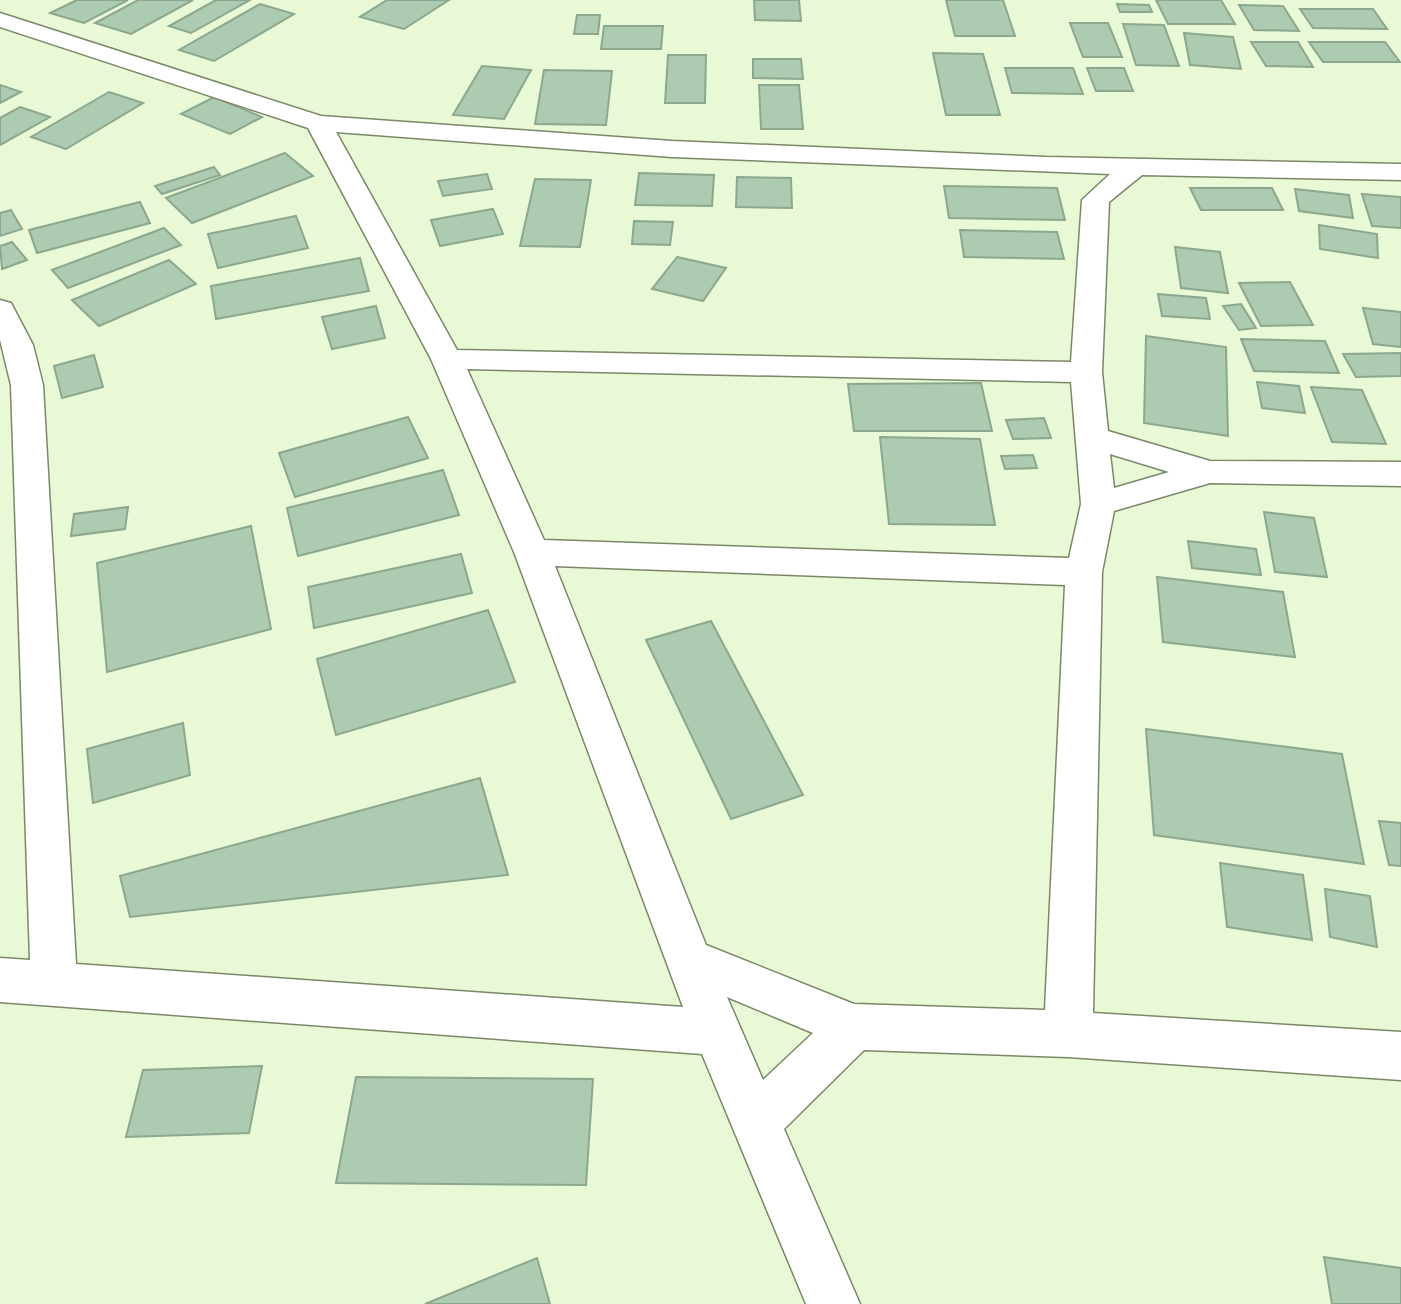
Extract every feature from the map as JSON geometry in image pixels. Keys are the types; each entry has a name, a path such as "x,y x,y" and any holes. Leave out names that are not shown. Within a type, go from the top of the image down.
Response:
{"street":[{"path":"0,20 318,123 672,149 1046,165 1401,172"},
{"path":"318,123 447,359 532,552 717,1032 833,1304"},
{"path":"1046,165 1096,200"},
{"path":"1068,1034 1084,572 1098,503 1086,372 1096,200 1135,167"},
{"path":"0,309 18,345 27,385 54,985"},
{"path":"447,359 1086,372"},
{"path":"1092,437 1209,472 1401,474"},
{"path":"1098,503 1209,472"},
{"path":"532,552 1084,572"},
{"path":"690,960 854,1027 1068,1034 1401,1056"},
{"path":"0,981 717,1032"},
{"path":"755,1122 854,1027"}],"building":[{"path":"77,0 128,0 84,23 50,13"},
{"path":"138,0 193,0 131,34 95,23"},
{"path":"216,0 250,0 191,33 169,26"},
{"path":"387,0 449,0 404,29 360,17"},
{"path":"754,0 799,0 801,21 755,20"},
{"path":"946,0 1003,0 1015,36 955,36"},
{"path":"1156,0 1221,0 1235,24 1168,24"},
{"path":"260,4 294,14 214,61 179,50"},
{"path":"1117,4 1149,5 1152,12 1120,12"},
{"path":"1239,5 1283,6 1299,31 1254,30"},
{"path":"1300,9 1373,9 1387,29 1313,28"},
{"path":"577,15 600,15 598,34 574,34"},
{"path":"1070,23 1108,23 1122,57 1083,57"},
{"path":"1123,24 1164,25 1179,66 1136,65"},
{"path":"604,26 663,26 661,49 601,49"},
{"path":"1184,33 1233,37 1241,69 1190,65"},
{"path":"1251,42 1298,42 1313,67 1266,66"},
{"path":"1309,42 1385,42 1400,62 1323,62"},
{"path":"933,53 983,54 1000,115 946,115"},
{"path":"668,55 706,55 705,103 665,103"},
{"path":"753,59 801,59 803,79 753,78"},
{"path":"482,66 531,70 504,119 453,115"},
{"path":"1005,68 1073,68 1083,94 1012,93"},
{"path":"1087,68 1124,68 1133,91 1096,91"},
{"path":"544,70 612,71 606,125 535,124"},
{"path":"0,85 21,92 0,103"},
{"path":"759,85 799,85 803,129 761,129"},
{"path":"109,92 143,103 66,149 31,137"},
{"path":"214,97 262,117 230,134 181,114"},
{"path":"20,107 50,117 0,145 0,118"},
{"path":"285,153 313,176 192,223 166,198"},
{"path":"214,167 220,175 162,194 155,186"},
{"path":"639,173 714,175 712,206 635,205"},
{"path":"487,174 492,189 443,196 438,181"},
{"path":"737,177 791,178 792,208 736,207"},
{"path":"535,179 591,180 580,247 520,246"},
{"path":"944,186 1057,188 1065,220 949,218"},
{"path":"1190,188 1272,188 1283,210 1201,210"},
{"path":"1295,189 1349,195 1353,218 1299,211"},
{"path":"1362,194 1401,197 1401,228 1372,226"},
{"path":"140,202 150,223 37,253 29,230"},
{"path":"493,209 503,234 440,246 431,220"},
{"path":"11,210 22,229 0,236 0,213"},
{"path":"296,216 308,248 218,268 208,234"},
{"path":"634,221 673,222 670,245 632,244"},
{"path":"1319,225 1377,234 1378,258 1320,249"},
{"path":"164,228 181,245 68,288 52,270"},
{"path":"960,230 1057,232 1064,259 964,257"},
{"path":"12,242 27,260 2,269 0,246"},
{"path":"1175,247 1220,252 1228,293 1181,288"},
{"path":"677,257 726,268 703,301 652,289"},
{"path":"360,258 369,291 216,319 211,286"},
{"path":"169,260 196,284 99,326 72,300"},
{"path":"1290,282 1313,325 1261,326 1239,283"},
{"path":"1158,294 1206,298 1210,319 1162,316"},
{"path":"1241,304 1256,328 1239,330 1223,306"},
{"path":"376,306 385,338 332,349 322,317"},
{"path":"1363,308 1401,312 1401,347 1373,344"},
{"path":"1146,336 1226,347 1228,436 1144,423"},
{"path":"1241,339 1325,341 1339,373 1254,371"},
{"path":"1401,353 1401,376 1356,377 1343,354"},
{"path":"94,355 103,387 62,398 54,366"},
{"path":"1257,382 1299,386 1305,413 1262,408"},
{"path":"981,383 992,431 854,431 848,384"},
{"path":"1311,387 1362,390 1386,444 1332,442"},
{"path":"408,417 428,458 295,497 279,453"},
{"path":"1044,418 1051,438 1013,439 1006,420"},
{"path":"880,437 980,439 995,525 889,524"},
{"path":"1033,455 1037,468 1005,469 1001,456"},
{"path":"443,470 459,515 298,556 287,508"},
{"path":"128,507 125,529 71,536 74,514"},
{"path":"1264,512 1314,518 1327,577 1275,572"},
{"path":"251,526 271,629 107,672 97,563"},
{"path":"1188,541 1256,549 1261,575 1192,568"},
{"path":"461,554 472,593 314,628 308,587"},
{"path":"1157,577 1283,592 1295,657 1163,642"},
{"path":"488,610 515,682 336,735 317,659"},
{"path":"711,621 803,795 731,819 646,640"},
{"path":"183,723 190,775 93,803 87,749"},
{"path":"1146,729 1342,754 1364,864 1154,835"},
{"path":"480,778 508,875 130,917 120,876"},
{"path":"1379,821 1401,823 1401,866 1389,865"},
{"path":"1220,863 1303,875 1312,940 1227,927"},
{"path":"1325,889 1370,896 1377,947 1330,937"},
{"path":"262,1066 249,1133 126,1137 143,1070"},
{"path":"356,1077 593,1079 586,1185 336,1183"},
{"path":"1324,1257 1401,1268 1401,1304 1332,1304"},
{"path":"537,1258 550,1304 425,1304"}]}
